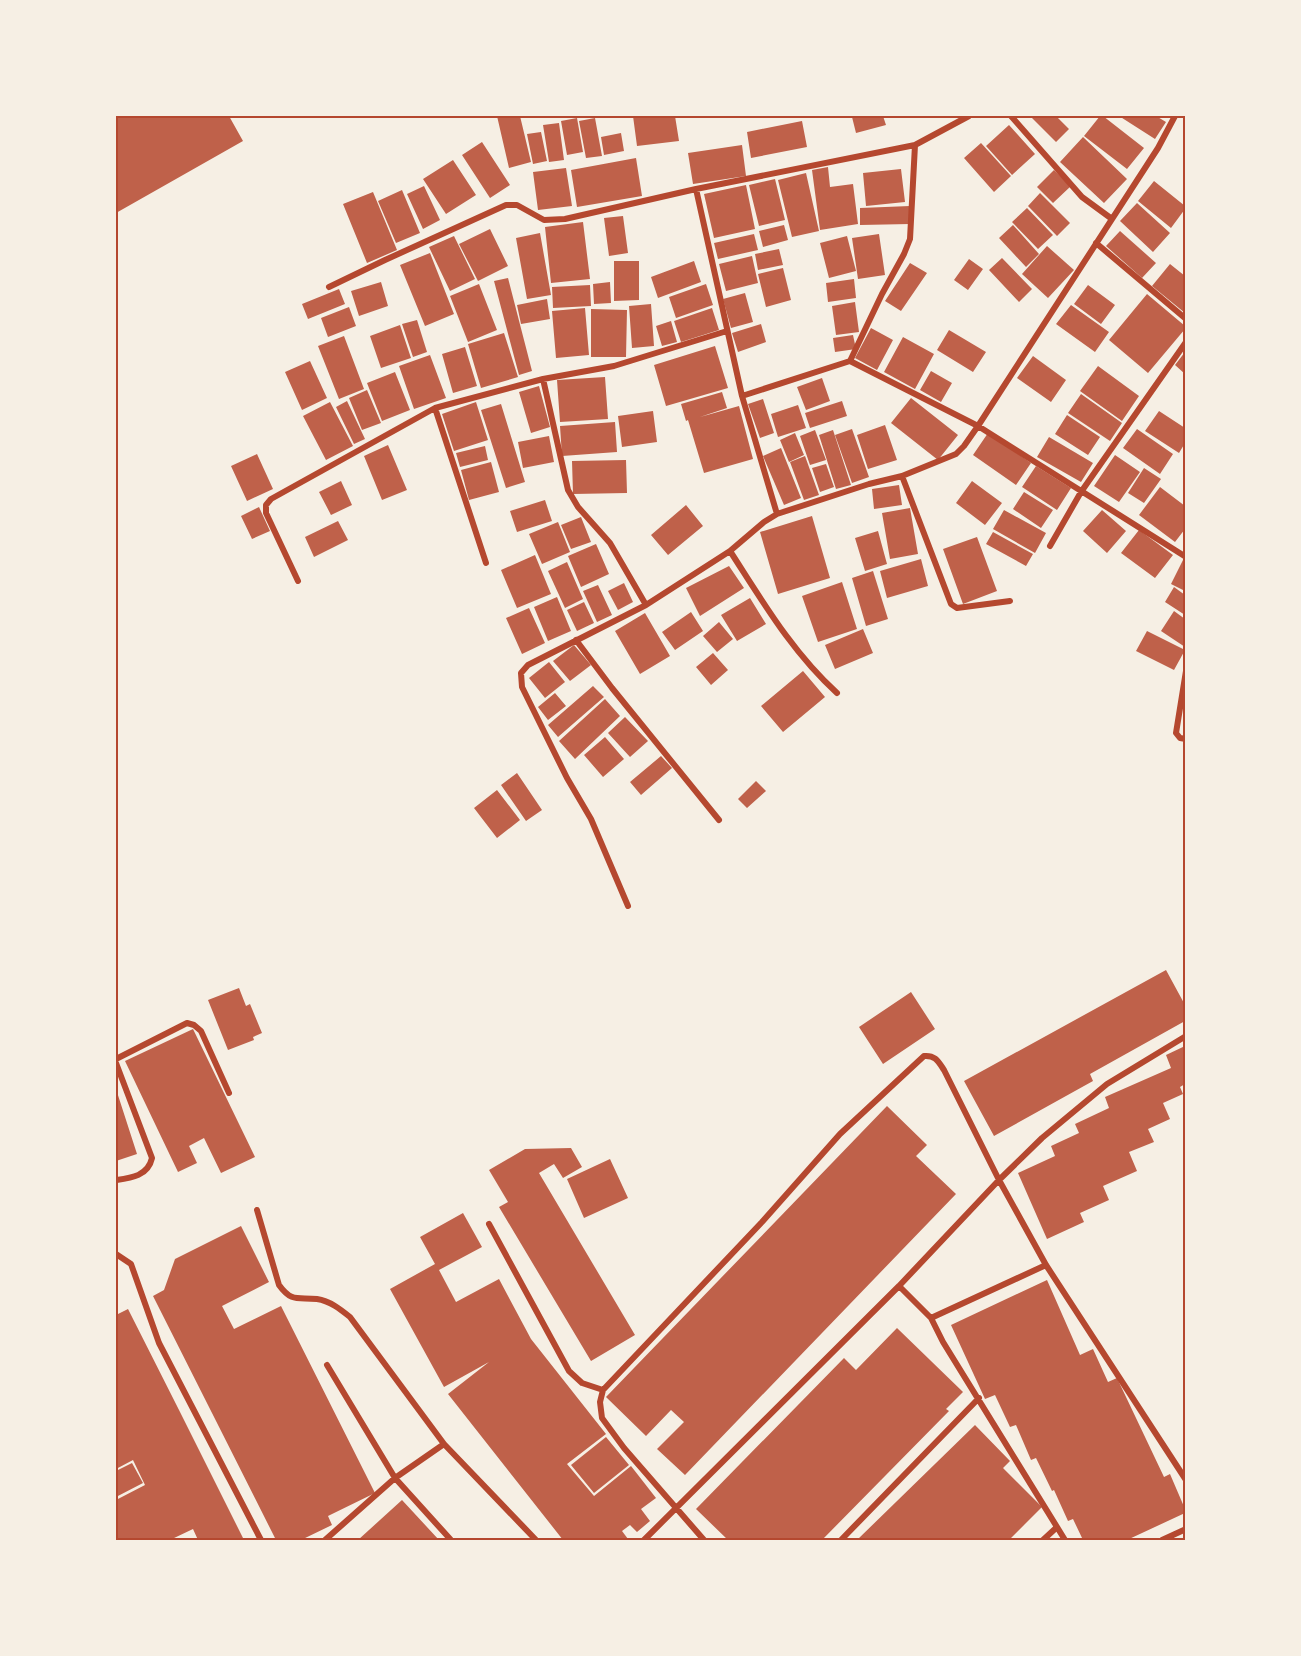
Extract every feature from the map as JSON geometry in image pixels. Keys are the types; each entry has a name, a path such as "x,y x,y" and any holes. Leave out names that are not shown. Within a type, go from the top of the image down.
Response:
{"street":[{"path":"329,287 506,205 517,205 544,220 565,219 696,189 915,145 969,116"},
{"path":"1011,116 1082,196 1112,219"},
{"path":"628,906 591,819 567,778 520,679 521,673 528,665 646,605 730,551 777,514 869,484 902,476 956,454 978,426 1158,148 1175,116"},
{"path":"850,361 910,239 915,145"},
{"path":"696,189 742,396 777,514"},
{"path":"1096,243 1185,320"},
{"path":"298,581 267,513 266,505 271,499 435,408 543,379 614,366 727,330"},
{"path":"1050,546 1081,492 1185,342"},
{"path":"742,396 850,361 978,426 1185,557"},
{"path":"543,379 568,489 579,507 610,543 646,605"},
{"path":"435,408 486,563"},
{"path":"902,476 951,604 957,608 1010,601"},
{"path":"730,551 789,642 813,672 837,693"},
{"path":"576,640 719,820"},
{"path":"1185,672 1176,733 1180,738 1185,739"},
{"path":"116,1180 132,1178 144,1173 150,1167 152,1158 116,1060 187,1023 194,1025 201,1031 229,1093"},
{"path":"644,1540 899,1286 1042,1138 1107,1084 1185,1036"},
{"path":"704,1540 624,1448 602,1418 600,1402 603,1390 762,1222 840,1134 924,1056 931,1055 938,1059 999,1180 1046,1265 1185,1480"},
{"path":"257,1210 279,1285 284,1292 298,1300 318,1299 338,1306 350,1317 444,1444 536,1540"},
{"path":"489,1224 569,1371 582,1383 603,1390"},
{"path":"116,1254 131,1264 159,1343 261,1540"},
{"path":"931,1318 1046,1265"},
{"path":"899,1286 931,1318 943,1342 1065,1540"},
{"path":"327,1365 395,1478 452,1540"},
{"path":"841,1540 979,1398"},
{"path":"325,1540 395,1478 444,1444"},
{"path":"1043,1540 1056,1528"},
{"path":"1162,1540 1185,1529"}],"building":[{"path":"116,116 229,116 243,141 116,213"},
{"path":"497,116 520,116 531,162 509,168"},
{"path":"633,116 675,116 679,141 637,146"},
{"path":"883,116 886,125 856,133 852,117"},
{"path":"1030,116 1056,116 1069,129 1056,142"},
{"path":"1100,116 1144,148 1127,169 1084,136"},
{"path":"1119,116 1156,116 1166,122 1155,139"},
{"path":"577,118 583,152 567,155 561,121"},
{"path":"595,118 602,156 586,158 579,121"},
{"path":"802,121 807,147 751,158 747,132"},
{"path":"559,123 564,160 549,162 543,125"},
{"path":"1009,125 1035,154 1012,175 986,146"},
{"path":"541,132 547,161 533,164 527,134"},
{"path":"621,133 624,151 604,155 601,137"},
{"path":"1083,137 1127,179 1104,203 1060,162"},
{"path":"482,142 510,185 490,198 462,155"},
{"path":"981,143 1011,176 994,192 964,158"},
{"path":"742,145 746,176 693,184 688,153"},
{"path":"636,158 642,196 577,207 571,170"},
{"path":"453,160 476,195 446,214 423,179"},
{"path":"828,167 830,187 853,184 858,224 820,230 812,170"},
{"path":"566,168 572,206 538,210 533,172"},
{"path":"901,169 905,202 866,206 863,173"},
{"path":"1054,170 1071,186 1053,203 1037,187"},
{"path":"806,173 819,231 792,237 778,180"},
{"path":"775,179 785,220 759,226 749,185"},
{"path":"1154,181 1185,206 1171,228 1138,201"},
{"path":"746,185 755,229 714,238 704,194"},
{"path":"424,186 440,220 423,229 407,194"},
{"path":"402,190 420,233 396,243 378,201"},
{"path":"373,192 397,250 367,263 343,204"},
{"path":"1040,193 1070,223 1057,236 1028,206"},
{"path":"1137,203 1170,233 1153,252 1120,221"},
{"path":"910,206 910,224 860,225 860,208"},
{"path":"1027,208 1053,235 1038,249 1012,222"},
{"path":"623,216 628,253 609,256 604,218"},
{"path":"583,222 590,279 551,283 545,227"},
{"path":"784,225 788,240 763,247 759,231"},
{"path":"1013,225 1039,254 1026,267 999,238"},
{"path":"490,229 508,266 478,281 459,244"},
{"path":"1120,231 1156,263 1142,278 1106,246"},
{"path":"540,233 551,295 527,299 516,238"},
{"path":"754,234 758,250 718,259 714,243"},
{"path":"879,234 885,275 858,279 852,238"},
{"path":"454,236 475,279 450,291 429,247"},
{"path":"847,236 856,271 829,278 820,243"},
{"path":"1047,246 1074,270 1048,298 1022,274"},
{"path":"779,249 783,265 758,270 755,254"},
{"path":"430,253 454,314 425,326 400,265"},
{"path":"752,256 758,283 726,291 719,264"},
{"path":"1002,258 1032,289 1019,302 989,270"},
{"path":"969,259 983,269 968,290 954,280"},
{"path":"614,261 639,261 639,300 614,301"},
{"path":"694,261 701,282 658,298 651,277"},
{"path":"910,263 927,273 901,311 885,301"},
{"path":"1170,264 1185,276 1185,313 1152,286"},
{"path":"783,268 791,300 766,307 758,274"},
{"path":"508,278 532,371 519,375 494,281"},
{"path":"854,279 856,298 828,302 826,283"},
{"path":"381,282 388,306 359,316 351,291"},
{"path":"610,282 611,303 594,304 593,284"},
{"path":"479,284 497,330 468,342 450,296"},
{"path":"706,284 713,305 676,318 669,297"},
{"path":"590,285 591,306 553,308 552,287"},
{"path":"1088,285 1115,305 1101,324 1074,304"},
{"path":"339,289 345,304 308,319 302,304"},
{"path":"745,293 753,322 731,328 723,299"},
{"path":"1147,294 1185,326 1185,329 1148,373 1109,340"},
{"path":"547,299 550,319 521,324 517,305"},
{"path":"855,302 859,332 836,335 832,306"},
{"path":"651,304 654,346 632,348 629,306"},
{"path":"1071,305 1109,332 1095,352 1056,324"},
{"path":"349,307 356,326 328,337 321,318"},
{"path":"585,308 589,355 556,358 552,311"},
{"path":"712,308 719,330 681,342 674,321"},
{"path":"591,309 627,310 626,357 591,357"},
{"path":"417,320 427,352 413,357 402,324"},
{"path":"671,321 677,342 662,346 656,326"},
{"path":"761,324 766,342 738,352 732,333"},
{"path":"400,325 411,358 381,368 370,336"},
{"path":"871,328 893,340 877,370 855,358"},
{"path":"949,330 986,352 973,372 937,350"},
{"path":"504,333 518,377 481,388 468,344"},
{"path":"853,335 856,349 835,352 833,338"},
{"path":"344,336 364,389 339,399 318,346"},
{"path":"903,337 934,354 915,389 884,372"},
{"path":"715,346 728,388 666,406 654,365"},
{"path":"465,347 477,386 453,393 442,354"},
{"path":"1185,352 1185,374 1175,365"},
{"path":"430,355 446,398 414,409 399,366"},
{"path":"1033,356 1066,380 1051,402 1017,378"},
{"path":"310,361 327,398 302,410 285,372"},
{"path":"1098,366 1139,396 1122,421 1080,391"},
{"path":"931,371 952,383 941,402 920,390"},
{"path":"395,372 410,410 382,421 367,383"},
{"path":"605,377 608,419 560,422 557,380"},
{"path":"822,378 830,401 806,410 797,387"},
{"path":"539,386 550,427 531,433 519,392"},
{"path":"367,390 381,423 362,430 349,398"},
{"path":"722,392 727,408 700,417 739,406 753,459 704,473 681,404"},
{"path":"1081,394 1122,423 1110,441 1068,413"},
{"path":"911,398 958,435 938,460 891,423"},
{"path":"763,399 774,433 760,438 748,404"},
{"path":"347,401 365,439 354,444 336,407"},
{"path":"842,401 847,416 810,428 805,413"},
{"path":"330,402 353,446 326,460 303,416"},
{"path":"476,402 488,440 454,451 442,414"},
{"path":"501,404 525,482 506,488 481,410"},
{"path":"798,405 806,428 778,437 771,414"},
{"path":"653,411 657,442 622,447 618,416"},
{"path":"1159,411 1185,428 1185,443 1179,453 1145,431"},
{"path":"1067,415 1100,437 1088,455 1055,434"},
{"path":"615,422 617,452 562,456 560,426"},
{"path":"885,425 897,460 868,469 857,435"},
{"path":"852,429 869,477 852,483 835,435"},
{"path":"1137,429 1173,454 1160,474 1123,448"},
{"path":"815,430 826,460 810,465 800,436"},
{"path":"833,430 851,485 836,489 819,435"},
{"path":"795,433 804,455 789,462 780,440"},
{"path":"988,433 1031,463 1016,485 973,455"},
{"path":"549,436 554,462 523,468 518,442"},
{"path":"1049,437 1093,463 1081,482 1037,457"},
{"path":"388,445 407,490 382,500 364,456"},
{"path":"485,446 488,460 460,467 456,453"},
{"path":"781,448 801,498 784,505 763,456"},
{"path":"257,454 273,489 247,501 231,466"},
{"path":"1115,455 1140,472 1119,502 1094,486"},
{"path":"805,456 819,495 804,500 790,462"},
{"path":"626,460 627,493 573,494 572,461"},
{"path":"491,462 499,492 469,500 461,470"},
{"path":"826,464 834,487 820,492 812,468"},
{"path":"1036,466 1071,488 1057,510 1022,487"},
{"path":"1144,468 1161,479 1144,503 1128,493"},
{"path":"341,481 352,505 331,515 319,492"},
{"path":"972,481 1002,503 985,525 956,503"},
{"path":"899,485 902,505 874,509 872,489"},
{"path":"1160,487 1185,506 1185,529 1175,542 1139,515"},
{"path":"1024,492 1053,510 1041,528 1013,509"},
{"path":"545,500 552,521 517,532 510,511"},
{"path":"686,505 703,526 668,555 651,535"},
{"path":"259,507 270,531 252,539 241,516"},
{"path":"910,508 918,554 890,559 882,513"},
{"path":"1004,510 1046,533 1035,553 993,529"},
{"path":"1102,510 1126,531 1107,553 1083,531"},
{"path":"812,516 830,578 778,594 760,532"},
{"path":"581,517 591,542 571,549 561,525"},
{"path":"338,521 348,540 314,557 305,537"},
{"path":"558,522 570,552 542,564 529,534"},
{"path":"1139,530 1173,555 1155,578 1121,553"},
{"path":"878,531 887,564 865,571 855,538"},
{"path":"993,532 1033,554 1026,566 986,544"},
{"path":"977,537 997,591 963,604 943,549"},
{"path":"596,544 609,574 581,587 568,556"},
{"path":"535,555 551,594 517,608 501,570"},
{"path":"921,559 928,586 887,598 880,571"},
{"path":"1183,560 1185,561 1185,591 1171,584"},
{"path":"567,562 583,599 565,608 548,571"},
{"path":"729,566 744,588 700,616 686,588"},
{"path":"873,571 888,619 866,626 852,578"},
{"path":"842,582 857,629 818,642 802,596"},
{"path":"624,583 633,602 618,610 608,591"},
{"path":"598,585 612,615 597,622 583,591"},
{"path":"1174,587 1185,595 1185,615 1165,602"},
{"path":"557,597 571,631 548,641 534,607"},
{"path":"750,598 766,624 737,641 721,615"},
{"path":"584,602 594,623 577,631 567,610"},
{"path":"529,608 545,643 522,654 506,618"},
{"path":"1174,611 1185,619 1185,647 1161,631"},
{"path":"691,612 703,631 675,650 662,632"},
{"path":"645,613 670,656 640,674 615,631"},
{"path":"719,622 733,639 717,652 703,636"},
{"path":"863,629 873,653 835,669 825,645"},
{"path":"1147,631 1185,650 1174,670 1136,651"},
{"path":"574,645 591,665 570,681 553,661"},
{"path":"713,653 728,670 711,685 696,667"},
{"path":"549,662 565,682 545,698 529,678"},
{"path":"803,671 825,697 783,732 761,706"},
{"path":"593,686 604,697 558,737 548,725"},
{"path":"555,693 566,706 548,720 538,707"},
{"path":"605,699 620,716 575,759 559,741"},
{"path":"625,717 648,741 630,757 608,733"},
{"path":"605,737 624,759 603,777 584,755"},
{"path":"661,756 672,768 641,795 630,782"},
{"path":"517,773 542,810 526,821 501,785"},
{"path":"756,781 766,791 747,808 738,799"},
{"path":"497,790 520,820 497,838 474,808"},
{"path":"1166,970 1185,1005 1185,1021 1090,1074 1093,1081 994,1136 964,1081"},
{"path":"239,988 246,1006 250,1004 262,1033 253,1037 254,1040 228,1050 208,1000"},
{"path":"911,992 935,1029 883,1064 859,1027"},
{"path":"193,1029 255,1157 221,1173 204,1138 189,1146 197,1163 178,1172 125,1061"},
{"path":"1185,1046 1185,1084 1180,1087 1183,1094 1163,1103 1170,1119 1148,1129 1154,1142 1129,1152 1137,1171 1103,1186 1109,1200 1080,1213 1084,1222 1047,1239 1018,1173 1055,1156 1051,1146 1079,1133 1075,1124 1109,1108 1105,1097 1171,1068 1166,1055"},
{"path":"116,1089 137,1154 116,1161"},
{"path":"887,1106 927,1145 916,1156 956,1194 685,1475 657,1449 684,1422 671,1410 646,1436 606,1397"},
{"path":"571,1148 582,1167 563,1178 554,1164 539,1173 635,1335 591,1361 499,1207 508,1202 489,1170 525,1149"},
{"path":"610,1159 628,1198 584,1218 567,1179"},
{"path":"463,1213 482,1247 439,1270 456,1302 499,1279 531,1339 606,1434 567,1464 594,1496 631,1466 656,1498 641,1509 650,1521 637,1532 630,1525 622,1531 628,1539 563,1540 448,1394 489,1362 444,1387 390,1289 435,1264 420,1237"},
{"path":"241,1226 269,1282 222,1306 234,1329 281,1306 375,1493 328,1516 332,1525 301,1540 276,1540 153,1296 164,1290 175,1259"},
{"path":"1047,1280 1080,1355 1093,1349 1108,1382 1117,1378 1164,1477 1170,1474 1185,1509 1185,1513 1127,1540 1083,1540 1073,1519 1068,1521 1036,1458 1031,1460 1016,1425 1010,1427 995,1395 985,1399 951,1325"},
{"path":"128,1309 244,1540 198,1540 193,1529 173,1540 116,1540 116,1500 145,1485 133,1460 116,1469 116,1315"},
{"path":"897,1328 963,1392 946,1409 949,1411 822,1540 728,1540 696,1509 844,1358 856,1370"},
{"path":"975,1425 1010,1461 1003,1468 1042,1507 1011,1538 1008,1540 857,1540"},
{"path":"606,1437 629,1465 594,1493 571,1465"},
{"path":"132,1463 143,1483 116,1497 116,1471"},
{"path":"402,1500 439,1540 358,1540"}]}
